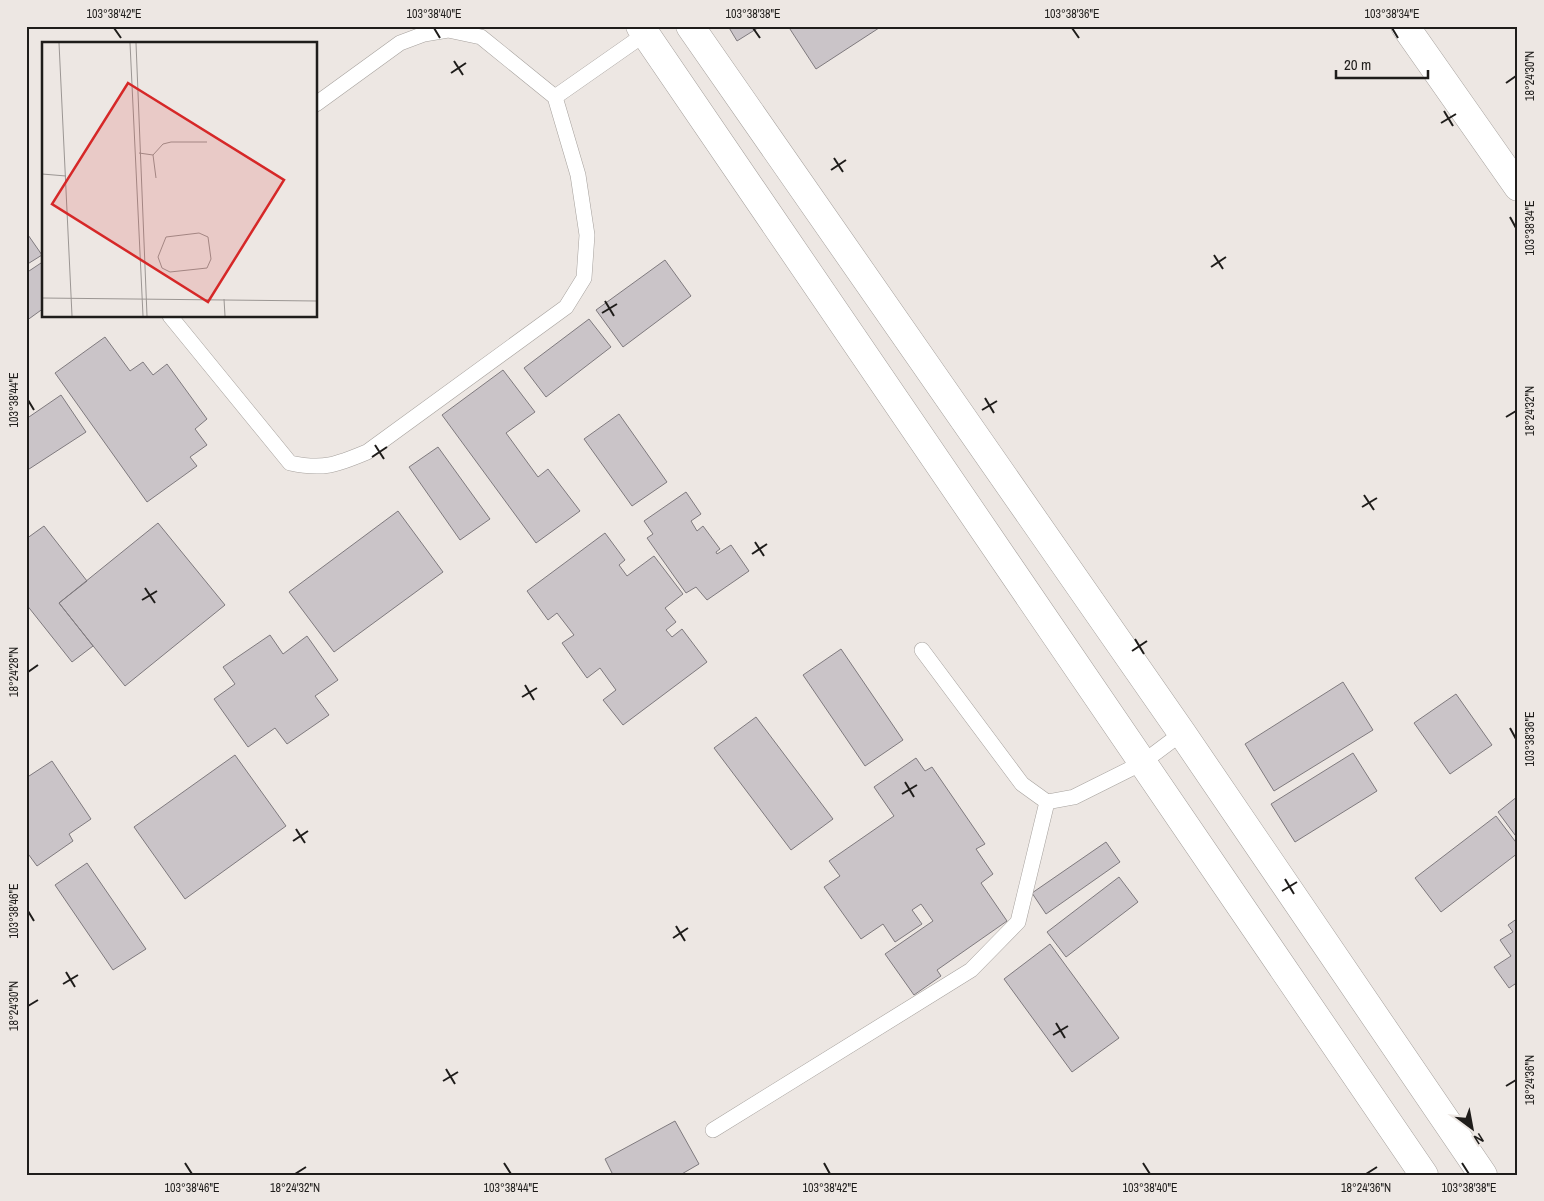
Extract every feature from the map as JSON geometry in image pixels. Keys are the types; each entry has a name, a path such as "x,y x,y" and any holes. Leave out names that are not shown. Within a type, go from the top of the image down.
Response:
{"street":[{"path":"690,26 1182,734 1483,1175"},
{"path":"1405,26 1518,187"},
{"path":"642,30 1424,1175"}],"lane":[{"path":"172,318 290,463 307,466 328,466 345,462 367,452 566,307 584,278 587,235 578,175 555,97 481,37 448,30 424,34 400,43 318,103"},
{"path":"555,97 642,30"},
{"path":"922,650 1022,784 1047,802 1074,797 1142,763 1182,734"},
{"path":"713,1130 972,970 1018,922 1047,802"}],"building":[{"path":"728,26 761,26 737,41"},
{"path":"788,26 882,26 816,69"},
{"path":"26,232 42,255 26,265"},
{"path":"665,260 691,296 623,347 596,310"},
{"path":"42,262 42,309 26,321 26,273"},
{"path":"589,319 611,347 546,397 524,368"},
{"path":"105,337 130,371 143,362 153,375 167,364 207,419 195,429 207,445 190,457 197,466 147,502 55,373"},
{"path":"503,370 535,412 506,433 538,477 548,469 580,511 536,543 442,415"},
{"path":"61,395 86,432 26,471 26,419"},
{"path":"619,414 667,482 632,506 584,439"},
{"path":"438,447 490,519 460,540 409,467"},
{"path":"686,492 701,514 691,521 697,531 703,526 720,549 716,552 717,554 731,545 749,571 707,600 696,587 686,593 647,538 653,534 644,521"},
{"path":"398,511 443,572 334,652 289,592"},
{"path":"158,523 225,605 125,686 59,603"},
{"path":"44,526 87,581 59,603 93,646 72,662 26,604 26,539"},
{"path":"605,533 625,560 619,565 627,576 654,556 683,594 665,608 676,622 666,630 672,637 682,629 707,662 623,725 603,700 616,690 600,668 587,678 562,643 574,635 557,613 548,620 527,591"},
{"path":"270,635 283,654 307,636 338,680 315,696 329,715 287,744 275,728 248,747 214,699 235,684 223,667"},
{"path":"841,649 903,740 865,766 803,675"},
{"path":"1343,682 1373,730 1274,791 1245,744"},
{"path":"1456,694 1492,745 1450,774 1414,723"},
{"path":"756,717 833,819 791,850 714,748"},
{"path":"1353,753 1377,791 1295,842 1271,804"},
{"path":"235,755 286,826 185,899 134,827"},
{"path":"916,758 925,771 932,767 985,844 976,849 993,874 981,883 1007,921 937,970 941,976 914,995 885,954 933,921 921,904 912,910 922,924 895,942 883,924 861,939 824,887 840,876 829,861 894,816 874,787"},
{"path":"52,761 91,819 69,834 73,841 37,866 26,851 26,778"},
{"path":"1518,796 1518,839 1498,812"},
{"path":"1496,816 1518,845 1518,853 1441,912 1415,878"},
{"path":"1106,842 1120,862 1046,914 1032,893"},
{"path":"87,863 146,949 113,970 55,885"},
{"path":"1119,877 1138,902 1066,957 1047,932"},
{"path":"1518,918 1518,982 1509,988 1494,967 1511,956 1500,940 1513,932 1508,925"},
{"path":"1050,944 1119,1038 1072,1072 1004,979"},
{"path":"675,1121 699,1164 680,1175 613,1175 605,1159"}]}
